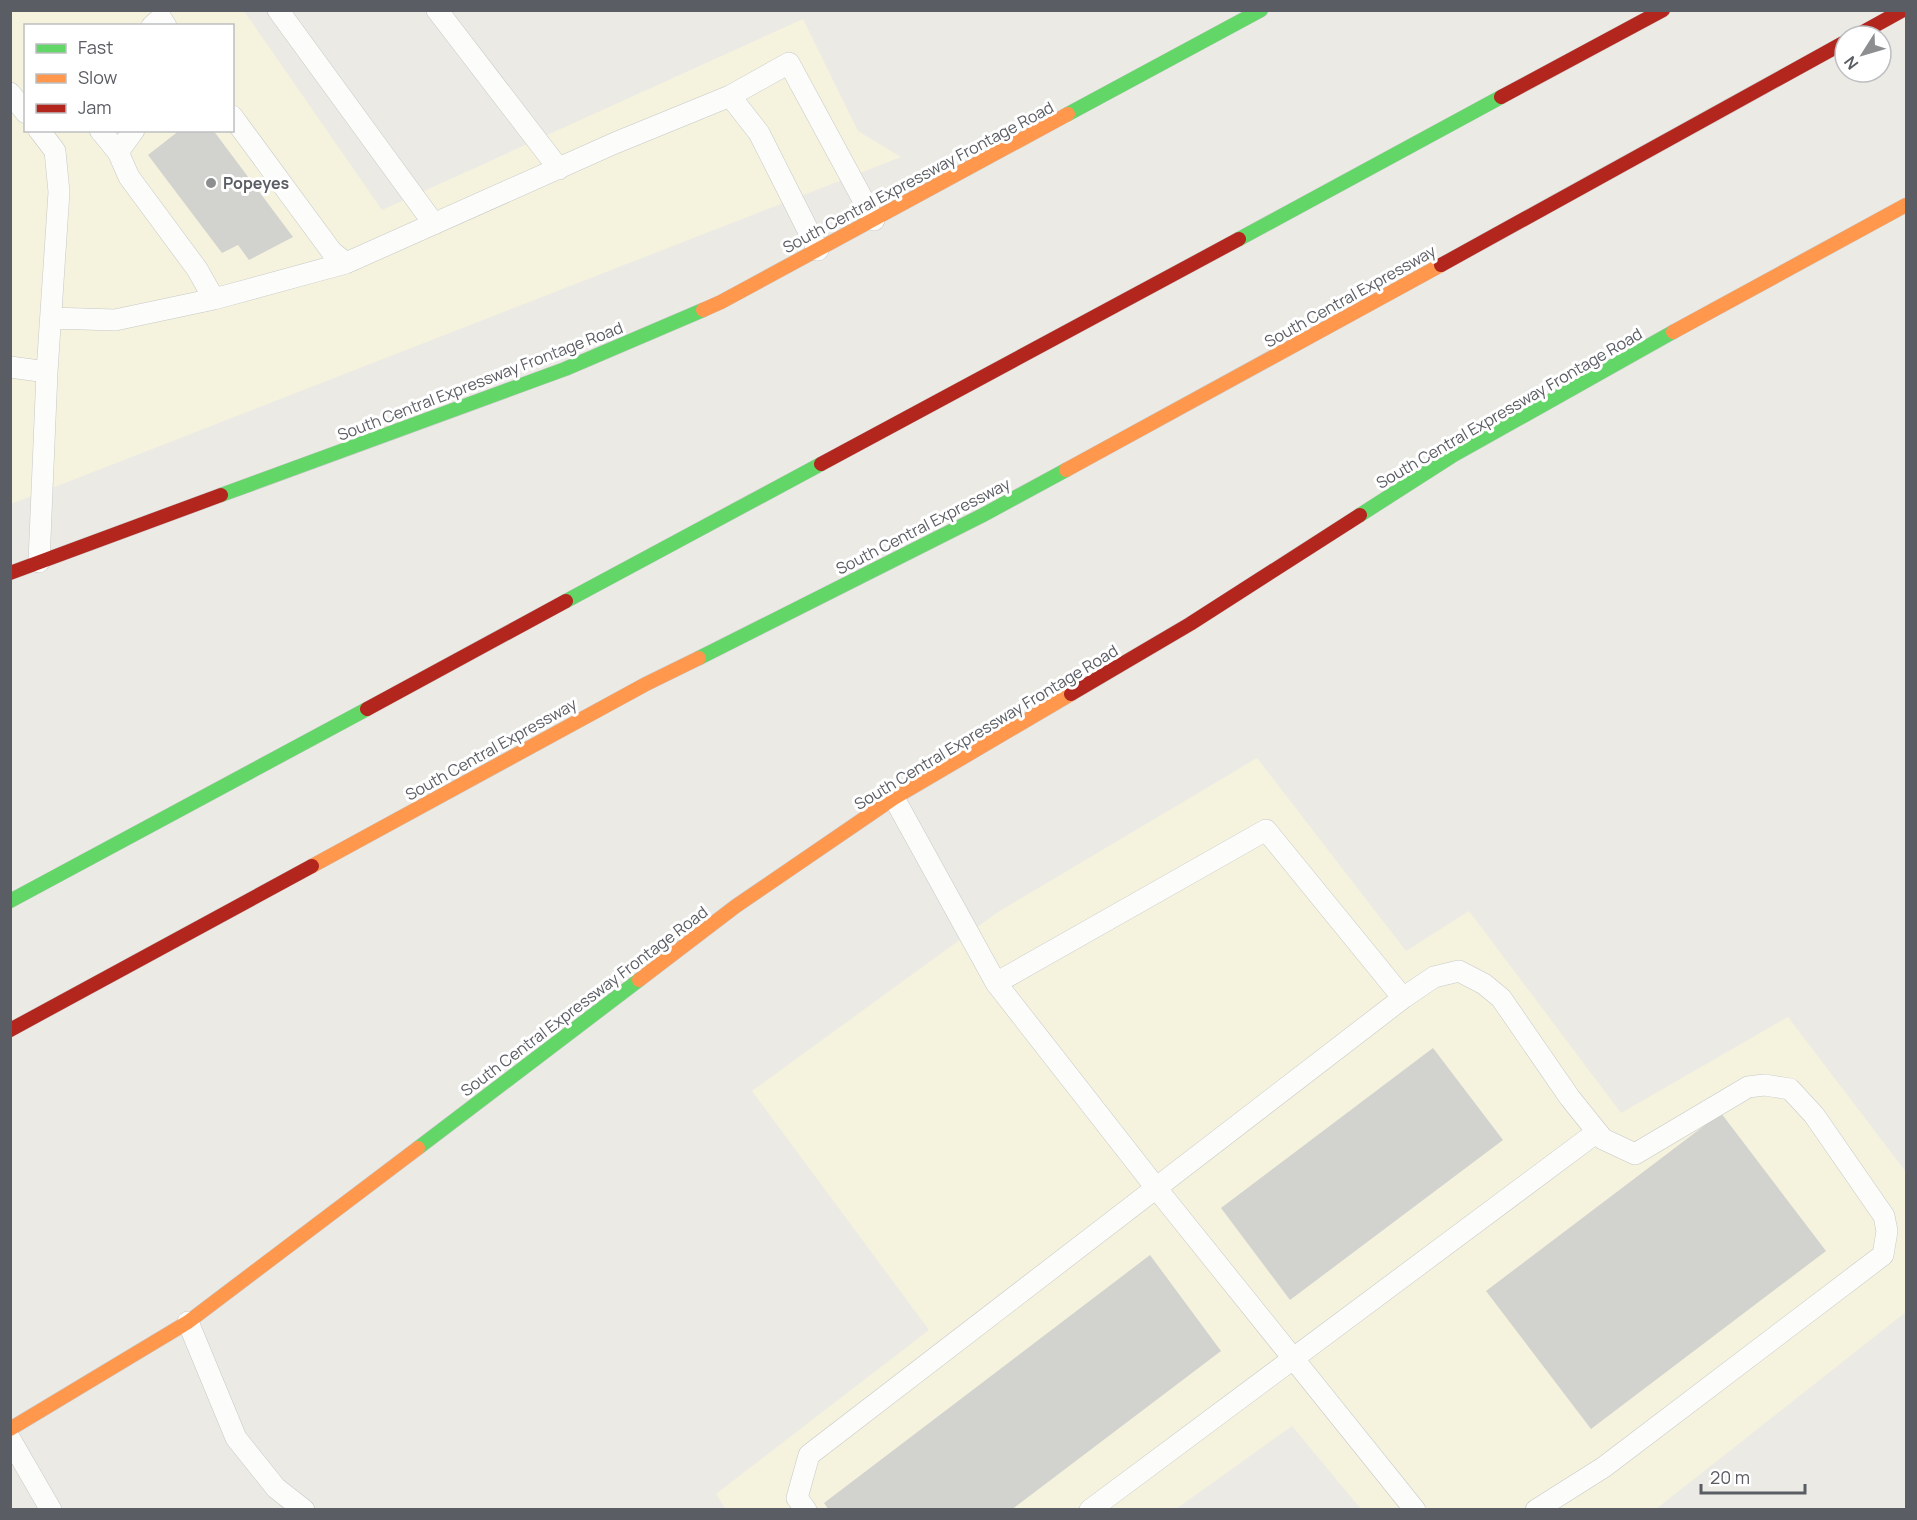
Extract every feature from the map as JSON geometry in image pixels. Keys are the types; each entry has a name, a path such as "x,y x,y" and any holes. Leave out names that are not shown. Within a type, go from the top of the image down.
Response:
{"main road":[{"name":"South Central Expressway Frontage Road","path":"10,573 565,369 721,302 1261,10"},
{"path":"10,901 1663,10"},
{"path":"1878,24 1903,10"},
{"name":"South Central Expressway","path":"10,1030 646,684 983,514 1220,387 1833,49"},
{"name":"South Central Expressway Frontage Road","path":"10,1429 188,1322 736,906 894,798 1190,624 1452,456 1624,358 1906,205"}],"lane":[{"path":"278,10 434,224"},
{"path":"437,10 559,169"},
{"path":"154,24 161,18 165,24"},
{"path":"51,318 115,320 214,299 346,262 615,143 730,96 789,63 874,220"},
{"path":"10,93 24,110"},
{"path":"730,96 759,134 818,250"},
{"path":"234,119 332,252 346,262"},
{"path":"39,562 47,372 59,192 56,151 41,132"},
{"path":"102,132 118,152 129,177 197,269 214,299"},
{"path":"118,152 133,132"},
{"path":"10,367 47,372"},
{"path":"894,798 996,983 1157,1189 1415,1509"},
{"path":"996,983 1266,830 1403,998"},
{"path":"806,1509 797,1497 808,1455 1403,998 1434,977 1459,971 1484,984 1501,998 1570,1098 1603,1139 1635,1154 1748,1087 1764,1085 1790,1089 1814,1115 1884,1216 1887,1232 1883,1255 1604,1467 1536,1509"},
{"path":"1090,1509 1597,1132"},
{"path":"188,1322 236,1438 276,1488 304,1509"},
{"path":"10,1438 51,1509"}],"shaded area":[{"path":"11,11 244,11 382,210 803,19 858,131 901,157 11,504"},
{"path":"1257,758 1406,951 1469,911 1621,1113 1788,1017 1906,1172 1906,1312 1656,1509 1361,1509 1292,1426 1176,1509 726,1510 716,1494 929,1330 752,1091 998,912"}],"building":[{"name":"Popeyes","path":"177,132 214,132 293,237 249,260 238,245 222,253 148,155"},
{"path":"1433,1048 1503,1140 1290,1300 1221,1208"},
{"path":"1721,1113 1826,1251 1591,1429 1486,1291"},
{"path":"1150,1255 1221,1351 1011,1510 829,1510 824,1503"}],"traffic: fast":[{"path":"1068,114 1261,10"},
{"path":"1239,239 1501,97"},
{"path":"221,495 565,369 703,310"},
{"path":"1360,515 1452,456 1673,332"},
{"path":"566,601 821,464"},
{"path":"699,658 983,515 1066,470"},
{"path":"10,901 367,709"},
{"path":"418,1148 639,980"}],"traffic: slow":[{"path":"703,310 1068,114"},
{"path":"1673,332 1906,205"},
{"path":"1066,470 1441,265"},
{"path":"312,866 646,684 699,658"},
{"path":"639,980 736,906 894,798 1071,694"},
{"path":"10,1429 188,1322 418,1148"}],"traffic: jam":[{"path":"1501,97 1663,10"},
{"path":"1878,24 1903,10"},
{"path":"1441,265 1833,49"},
{"path":"821,464 1239,239"},
{"path":"10,573 221,495"},
{"path":"1071,694 1190,624 1360,515"},
{"path":"367,709 566,601"},
{"path":"10,1030 312,866"}],"place":[{"name":"Popeyes","path":"211,183"}]}
